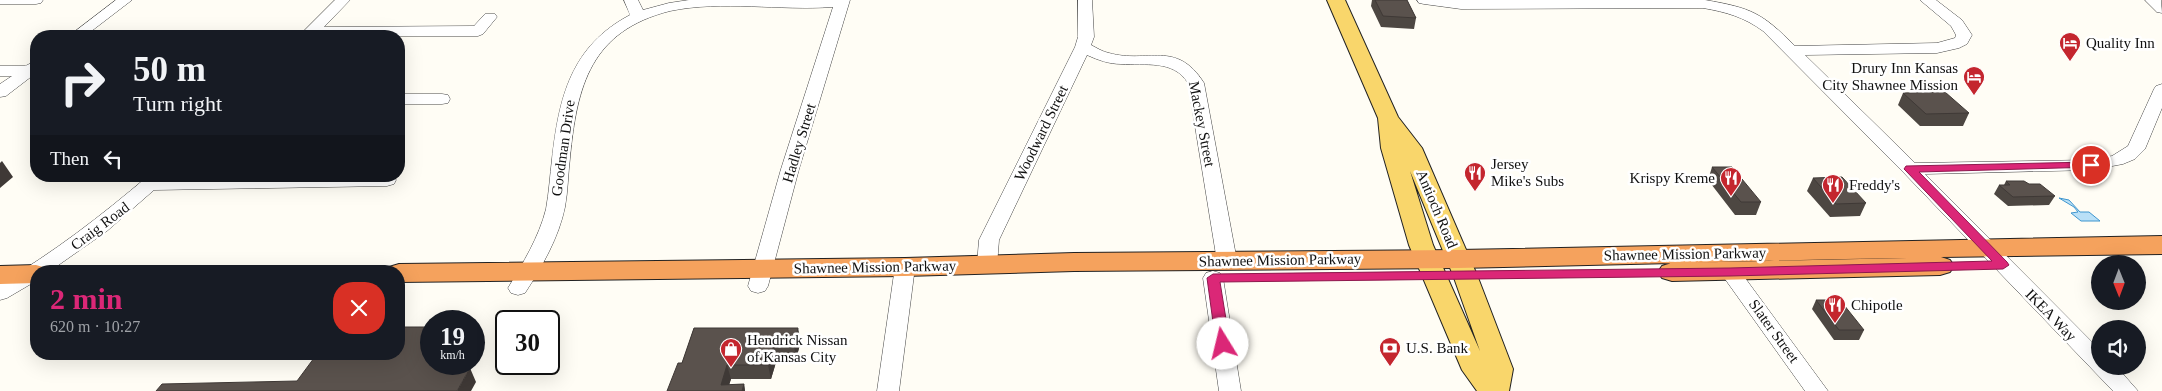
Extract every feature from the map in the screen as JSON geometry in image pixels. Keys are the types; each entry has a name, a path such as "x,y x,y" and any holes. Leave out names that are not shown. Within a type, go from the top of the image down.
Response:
{"highway":[{"name":"Shawnee Mission Parkway","path":"1462,267 1730,272 2162,246"},
{"name":"Shawnee Mission Parkway","path":"405,289 523,280 760,278 1220,269 1431,268 1803,251 2162,262"},
{"path":"1730,272 1736,265 1803,251"},
{"name":"Shawnee Mission Parkway","path":"904,275 987,265 1074,262 1220,269"},
{"name":"Shawnee Mission Parkway","path":"405,272 523,280"},
{"path":"0,288 30,279"}],"main road":[{"name":"Antioch Road","path":"1336,0 1388,118 1411,148 1462,267 1500,368 1494,391"},
{"name":"Antioch Road","path":"1388,118 1392,148 1421,245 1475,370 1494,391"}],"street":[{"path":"0,0 36,0"},
{"path":"120,0 125,0"},
{"path":"84,30 125,0"},
{"path":"313,30 343,0"},
{"name":"Woodward Street","path":"987,265 989,240 1075,67 1083,47 1086,36 1085,0"},
{"name":"IKEA Way","path":"1424,0 1461,5 1716,5 1753,17 1791,51 1910,169 2091,355"},
{"path":"1791,51 1938,48 1954,45 1962,41 1964,35 1957,23 1927,0"},
{"path":"2152,0 2162,9"},
{"name":"Goodman Drive","path":"523,280 548,230 554,211 565,124 574,87 581,70 601,40 634,8 695,4 843,1"},
{"name":"Hadley Street","path":"760,278 790,169 843,1"},
{"path":"405,32 478,31 490,17"},
{"name":"Mackey Street","path":"1083,47 1108,58"},
{"name":"Mackey Street","path":"1075,67 1108,58 1168,61 1189,70 1193,76 1196,83 1220,269 1230,391"},
{"path":"0,71 30,68"},
{"path":"0,92 30,70"},
{"path":"1910,169 2076,166 2117,160 2129,155 2136,149 2162,89"},
{"path":"405,99 442,99"},
{"name":"Craig Road","path":"51,265 154,182"},
{"name":"Slater Street","path":"1730,272 1817,391"},
{"path":"888,391 904,275"},
{"name":"IKEA Way","path":"2111,375 2127,391"}],"water":[{"path":"2059,198 2069,200 2080,212 2089,212 2100,221 2081,221 2071,213 2078,212 2074,207"}],"building":[{"path":"1375,0 1407,0 1416,18 1383,16"},
{"path":"1945,92 1969,113 1926,114 1903,93"},
{"path":"1712,167 1732,167 1761,202 1741,202"},
{"path":"1842,177 1866,203 1836,204 1813,178"},
{"path":"2006,181 2024,181 2029,184 2040,184 2055,196 2013,197 1999,185 2010,185"},
{"path":"1816,300 1840,300 1864,330 1839,330"},
{"path":"405,327 420,327 420,375 466,375 457,391 156,391 162,384 297,381 313,360 405,360"},
{"path":"694,328 798,328 794,345 774,345 768,365 727,365 721,385 744,384 742,391 667,391 678,363 682,363"}],"place":[{"name":"Quality Inn","path":"2070,62"},
{"name":"Drury Inn Kansas City Shawnee Mission","path":"1974,96"},
{"name":"Jersey Mike's Subs","path":"1475,192"},
{"name":"Krispy Kreme","path":"1731,197"},
{"name":"Freddy's","path":"1833,204"},
{"name":"Chipotle","path":"1835,324"},
{"name":"U.S. Bank","path":"1390,367"},
{"name":"Hendrick Nissan of Kansas City","path":"731,368"}],"route":[{"path":"1223,344 1213,278 1730,272 2003,265 1910,169 2091,165"}]}
